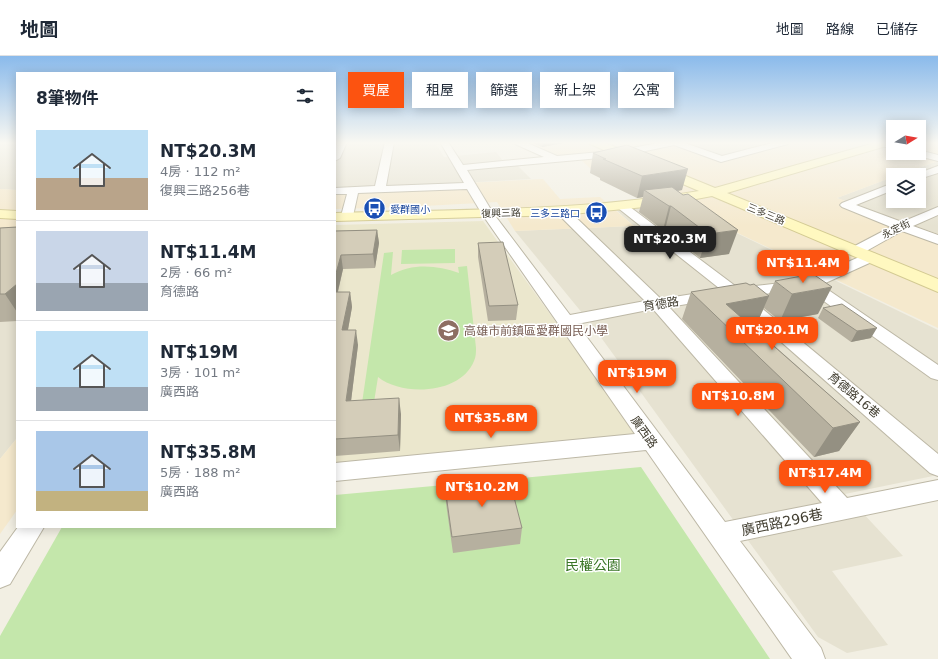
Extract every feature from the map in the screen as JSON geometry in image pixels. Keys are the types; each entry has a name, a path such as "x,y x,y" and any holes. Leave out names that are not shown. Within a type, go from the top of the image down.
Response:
{"street":[{"path":"380,190 384,170"},
{"name":"廣西路","path":"461,170 488,214 810,659"},
{"name":"三多三路","path":"662,170 938,286"},
{"name":"復興三路","path":"341,216 488,214 562,211 622,206 665,201 714,192 791,170"},
{"path":"336,191 471,186"},
{"path":"886,189 846,205 900,227 938,240"},
{"path":"341,216 353,191"},
{"name":"育德路16巷","path":"622,206 734,293 938,467"},
{"path":"562,211 656,304 842,510"},
{"name":"永定街","path":"856,251 900,227 938,211"},
{"path":"0,214 16,215"},
{"name":"育德路","path":"565,321 656,304 810,284 871,257"},
{"path":"810,284 938,374"},
{"path":"336,472 651,441"},
{"name":"廣西路296巷","path":"720,534 938,490"},
{"path":"0,575 31,528"}],"shaded area":[{"path":"0,170 16,170 16,190 0,189"},
{"path":"336,170 522,170 531,179 368,188 336,188"},
{"path":"592,170 886,170 886,180 837,198 938,234 938,328 666,199 645,201"},
{"path":"926,170 938,170 938,234 837,198 886,180 886,208 926,208"},
{"path":"543,179 560,199 600,197 634,226 515,231 497,202 336,209 336,188 368,188"},
{"path":"0,189 16,190 16,242 0,241"},
{"path":"674,203 938,330 938,475 845,494 903,556 832,571 888,645 847,653 818,637 592,325 515,231 634,226 615,209"},
{"name":"高雄市前鎮區愛群國民小學","path":"483,221 638,436 336,467 336,225"},
{"path":"0,241 16,242 16,439 0,459"},
{"path":"16,439 16,511 0,534 0,459"}],"green space":[{"path":"455,249 455,263 401,264 402,250"},
{"path":"393,252 391,275 407,268 425,266 442,268 459,273 458,267 467,266 476,356 467,372 457,380 445,386 430,389 402,388 378,377 374,402 362,403 384,253"},
{"name":"民權公園","path":"641,467 770,659 0,659 0,636 61,528 336,528 336,495"}],"building":[{"path":"629,170 681,170 642,176"},
{"path":"672,187 683,195 688,194 738,230 708,234 671,206 644,190"},
{"path":"16,227 16,285 5,294 0,294 0,228"},
{"path":"377,230 373,254 341,255 336,273 336,231"},
{"path":"503,242 518,305 489,306 478,243"},
{"path":"813,274 832,287 792,294 775,281"},
{"path":"746,283 750,285 754,284 769,296 726,304 860,422 833,428 691,292"},
{"path":"336,292 350,292 342,330 356,330 346,401 399,398 398,435 336,439"},
{"path":"842,304 877,328 857,331 823,308"},
{"path":"509,478 522,528 452,537 445,487"}],"place":[{"name":"愛群國小","path":"374,209"},
{"name":"三多三路口","path":"596,213"},
{"name":"高雄市前鎮區愛群國民小學","path":"448,331"}]}
